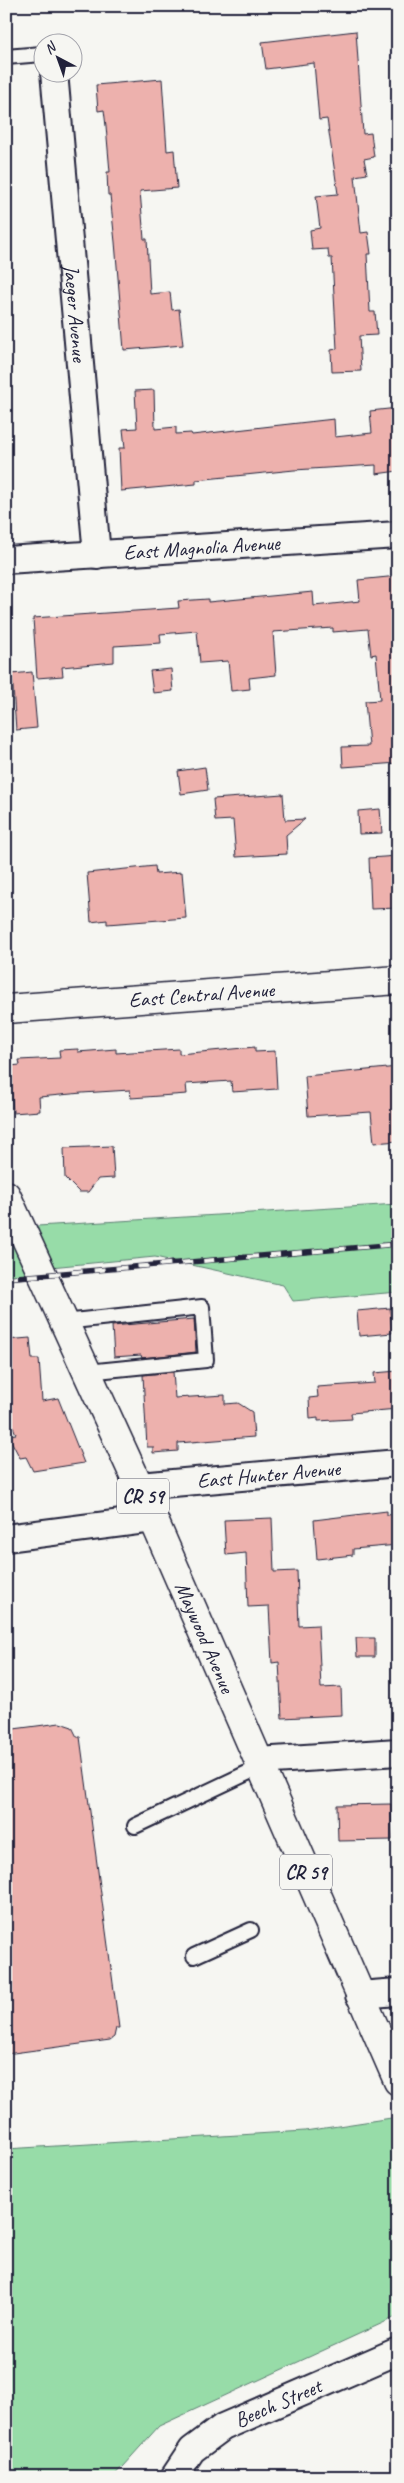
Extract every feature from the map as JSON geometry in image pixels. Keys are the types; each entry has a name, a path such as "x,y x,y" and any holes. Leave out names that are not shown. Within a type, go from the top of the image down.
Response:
{"main road":[{"name":"East Central Avenue","path":"6,1009 398,980"},
{"name":"Maywood Avenue","path":"6,1195 139,1486 398,2081"}],"street":[{"name":"Jaeger Avenue","path":"55,82 97,555"},
{"name":"East Magnolia Avenue","path":"6,560 398,535"},
{"name":"East Hunter Avenue","path":"139,1486 398,1464"},
{"path":"6,1538 153,1519"},
{"path":"259,1764 398,1752"},
{"path":"359,1994 398,1992"},
{"name":"Beech Street","path":"174,2477 192,2450 222,2427 398,2351"}],"lane":[{"path":"6,57 32,55"},
{"path":"64,1322 202,1307 206,1360 87,1372"},
{"path":"135,1826 259,1764"},
{"path":"194,1956 251,1930"}],"green space":[{"path":"398,1204 398,1292 293,1301 283,1285 155,1257 40,1268 21,1227"},
{"path":"6,1224 30,1276 6,1279"},
{"path":"398,2117 398,2316 159,2426 113,2477 6,2477 6,2149 305,2131"}],"building":[{"path":"356,31 363,134 371,133 374,157 364,159 367,174 355,176 361,233 368,232 371,254 367,254 370,312 375,312 377,335 359,336 361,371 332,372 331,350 337,349 332,258 329,258 328,249 312,250 310,230 320,228 316,196 338,194 327,119 319,120 314,63 266,69 262,42"},
{"path":"162,79 167,151 174,150 177,188 140,191 144,239 147,239 150,294 170,292 172,310 179,309 183,345 124,350 115,242 110,195 108,195 107,172 110,172 106,126 104,110 98,111 96,85"},
{"path":"154,390 155,429 176,427 176,434 191,433 192,435 334,419 335,437 372,433 370,411 398,408 398,471 376,474 376,465 294,470 196,480 196,484 121,491 119,448 125,448 123,429 137,428 135,391"},
{"path":"398,576 398,763 343,767 342,747 369,746 365,701 380,700 376,654 371,655 368,629 333,632 333,628 273,632 276,675 249,678 250,689 231,691 228,661 200,663 197,631 160,634 161,643 114,646 114,662 62,667 63,676 37,678 33,618 179,608 178,601 208,599 208,602 313,592 314,606 360,601 358,580"},
{"path":"171,669 173,691 153,693 150,671"},
{"path":"32,672 37,728 16,730 12,674"},
{"path":"205,767 208,790 181,794 178,771"},
{"path":"283,794 285,820 305,819 286,835 287,854 236,857 233,820 215,821 213,799"},
{"path":"380,809 382,833 359,834 358,811"},
{"path":"398,856 398,908 371,909 369,858"},
{"path":"155,866 156,874 182,872 186,918 107,924 107,920 91,922 87,873"},
{"path":"255,1047 255,1052 275,1051 277,1089 232,1092 231,1081 186,1084 187,1094 131,1098 130,1090 82,1093 39,1097 40,1111 13,1113 10,1066 20,1065 19,1060 60,1058 59,1050 78,1049 78,1052 116,1049 116,1053 179,1049 179,1054"},
{"path":"398,1067 398,1141 374,1143 371,1112 308,1116 305,1076"},
{"path":"112,1146 114,1178 98,1179 88,1192 79,1192 65,1178 64,1148"},
{"path":"390,1308 392,1333 359,1336 357,1311"},
{"path":"194,1319 196,1352 142,1358 141,1355 114,1357 112,1326"},
{"path":"30,1338 32,1359 39,1359 42,1401 58,1398 84,1463 33,1471 26,1457 20,1458 8,1435 16,1434 6,1410 6,1340"},
{"path":"398,1371 398,1409 351,1413 352,1419 318,1421 318,1418 310,1419 309,1398 318,1397 317,1387 375,1383 374,1373"},
{"path":"173,1372 175,1398 225,1395 225,1404 238,1403 252,1412 254,1437 178,1443 178,1451 153,1453 153,1447 147,1447 143,1375"},
{"path":"387,1511 387,1515 398,1514 398,1545 353,1549 353,1555 317,1559 314,1520"},
{"path":"272,1518 274,1572 297,1571 299,1626 318,1625 321,1688 341,1687 342,1715 282,1718 279,1662 272,1663 269,1606 248,1607 246,1553 226,1555 224,1520"},
{"path":"356,1638 375,1638 375,1657 357,1657"},
{"path":"60,1723 72,1727 77,1737 80,1737 119,2028 116,2028 114,2037 110,2040 6,2054 6,1730"},
{"path":"391,1804 392,1840 338,1841 337,1805"}],"railway":[{"path":"6,1278 398,1244"}]}
